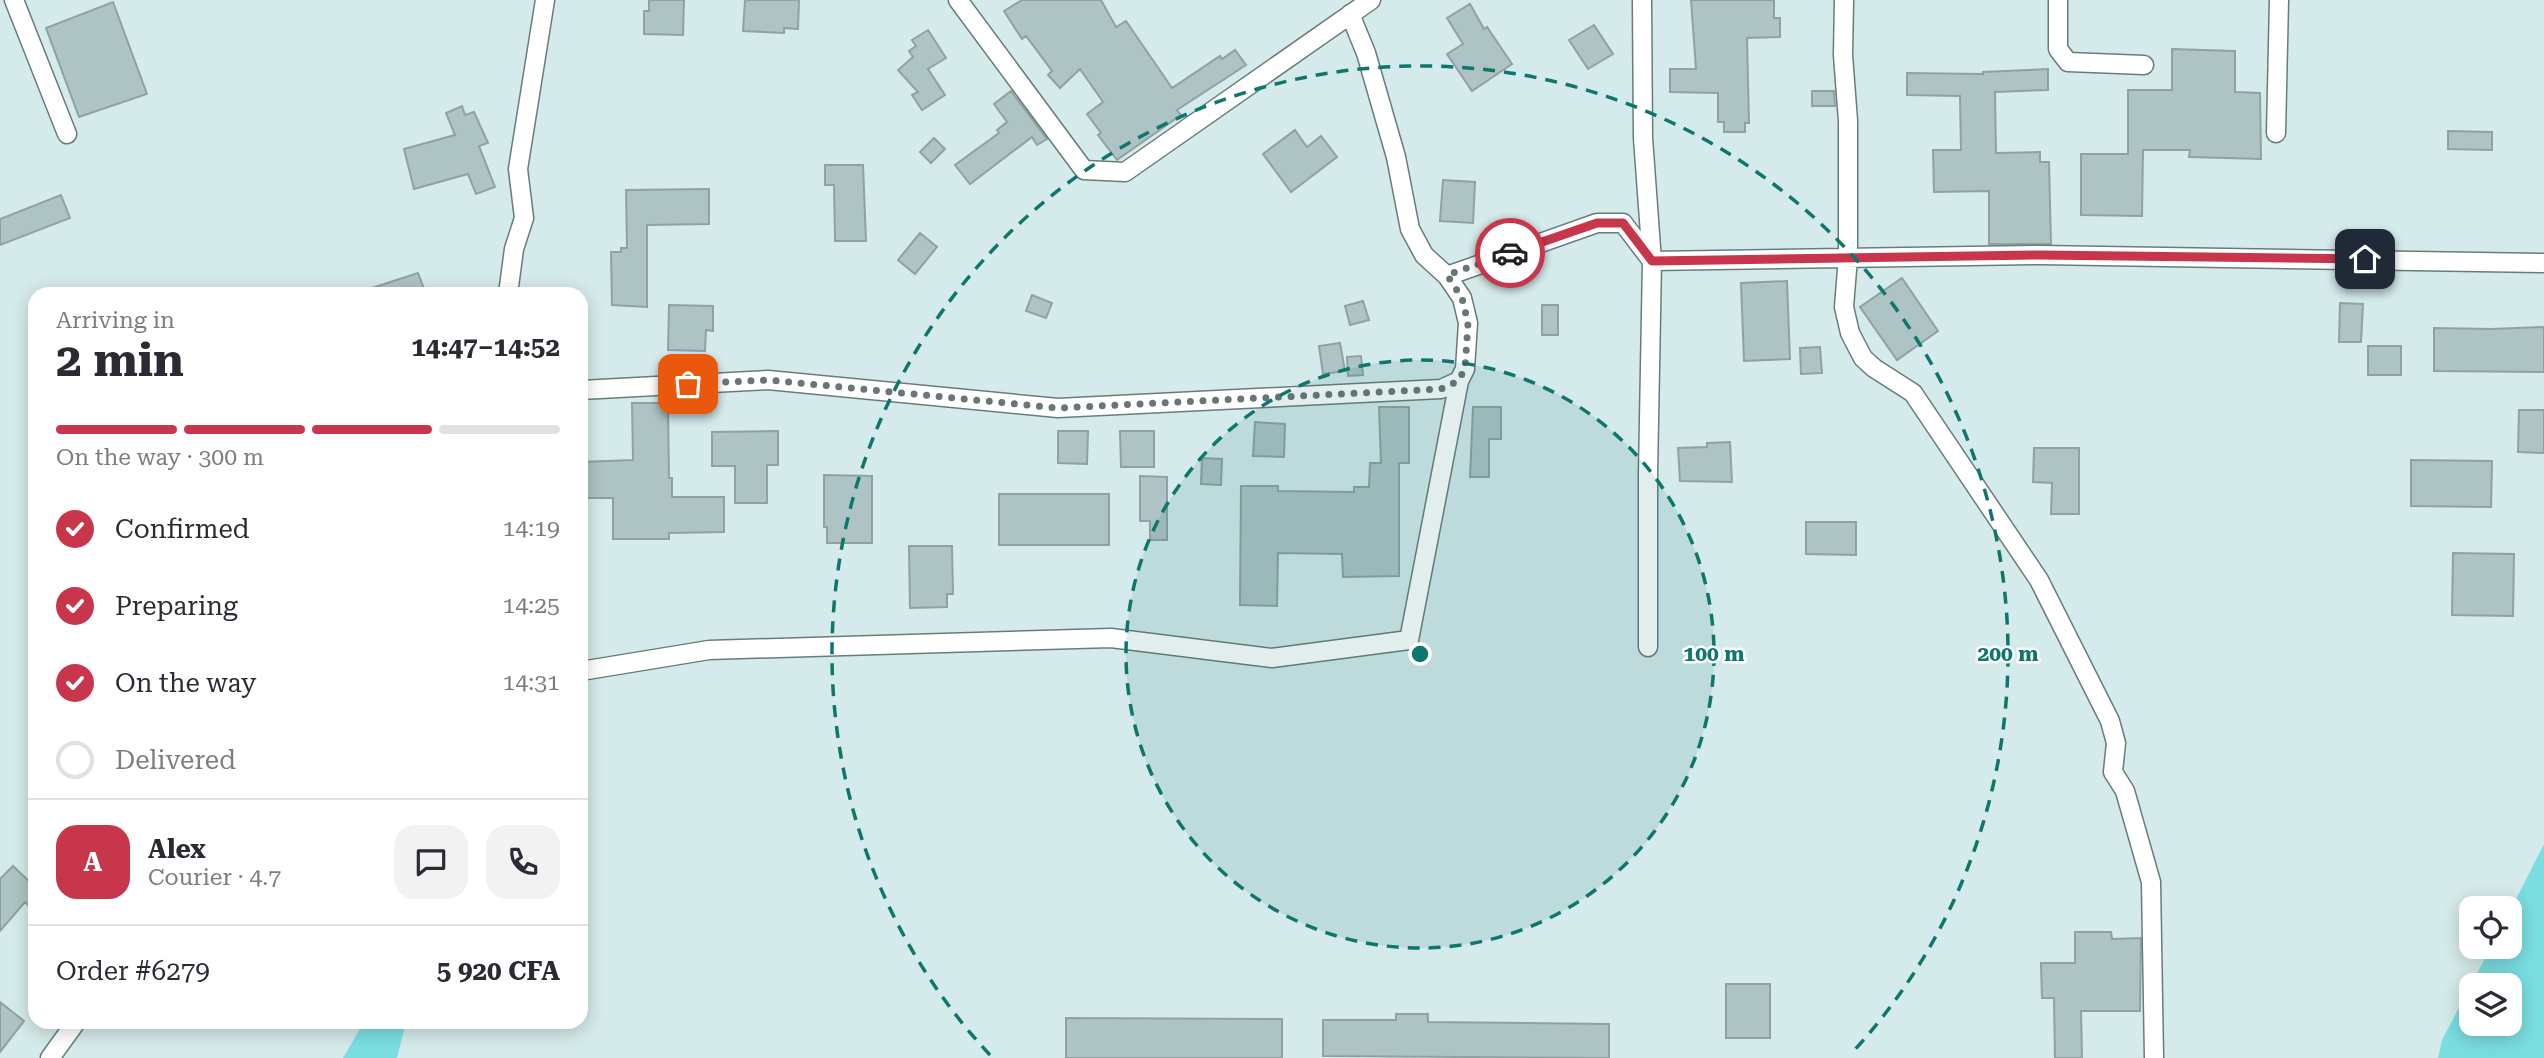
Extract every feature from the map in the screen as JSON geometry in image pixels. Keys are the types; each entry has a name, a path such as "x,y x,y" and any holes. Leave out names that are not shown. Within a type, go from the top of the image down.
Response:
{"street":[{"path":"13,0 67,134"},
{"path":"509,287 514,248 524,218 518,169 545,0"},
{"path":"958,0 1084,170 1125,172 1371,0"},
{"path":"1642,0 1643,138 1652,261 1648,647"},
{"path":"1844,0 1849,257 1844,307 1850,333 1863,358 1913,393 2039,580 2110,721 2116,743 2113,772 2125,790 2151,882 2154,1058"},
{"path":"2058,0 2058,49 2068,62 2144,65"},
{"path":"2276,133 2279,0"},
{"path":"588,670 709,650 1111,638 1272,657 1409,640 1458,381 1465,369 1468,323 1462,298 1447,275 1424,255 1410,229 1392,144 1366,53 1350,14"},
{"path":"1447,275 1597,223 1623,223 1652,261"},
{"path":"1652,261 2040,255 2544,263"},
{"path":"588,390 768,380 1058,408 1441,389 1458,381"},
{"path":"50,1058 71,1029"}],"shaded area":[{"path":"2544,844 2544,1058 2438,1058 2442,1040 2459,1008 2459,1036 2522,1036 2522,973 2477,973 2485,959 2522,959 2522,896 2518,896"},
{"path":"360,1029 404,1029 397,1058 343,1058"}],"building":[{"path":"649,0 684,0 683,35 644,34 644,11 649,11"},
{"path":"745,0 799,0 798,29 784,28 784,33 743,31"},
{"path":"1022,0 1101,0 1116,27 1126,21 1172,88 1220,56 1222,59 1235,50 1246,65 1177,110 1181,115 1117,160 1098,135 1101,133 1087,114 1103,102 1080,69 1060,88 1048,75 1052,71 1026,36 1022,39 1004,11"},
{"path":"1691,0 1774,0 1774,18 1780,18 1780,37 1747,38 1749,123 1745,123 1745,132 1724,132 1724,122 1718,122 1718,93 1670,92 1670,69 1696,69"},
{"path":"113,2 147,94 79,117 46,28"},
{"path":"1470,4 1484,29 1487,27 1512,64 1472,91 1447,54 1463,44 1447,18"},
{"path":"1594,25 1613,54 1588,69 1569,40"},
{"path":"928,30 946,58 928,69 945,95 922,110 912,95 918,92 898,70 913,57 909,51 916,46 912,40"},
{"path":"2172,49 2235,51 2235,92 2260,93 2261,159 2189,157 2190,150 2143,150 2142,216 2081,215 2081,154 2128,154 2128,90 2172,90"},
{"path":"2048,69 2048,90 1995,92 1996,153 2040,152 2040,162 2049,162 2051,244 1989,244 1989,191 1934,192 1933,150 1961,150 1960,96 1907,95 1907,73 1983,74"},
{"path":"1011,91 1047,139 1037,145 1032,137 970,184 955,165 999,133 997,130 1007,122 994,104"},
{"path":"1812,91 1834,91 1835,106 1812,106"},
{"path":"462,106 465,115 474,112 488,143 479,146 495,187 476,194 468,174 414,189 404,149 455,135 446,113"},
{"path":"1295,130 1307,147 1321,136 1337,157 1291,192 1263,154"},
{"path":"2448,131 2492,132 2492,150 2448,149"},
{"path":"934,138 945,149 931,163 920,152"},
{"path":"825,165 863,165 866,241 835,241 834,185 825,185"},
{"path":"1443,180 1475,182 1473,223 1440,221"},
{"path":"709,189 709,224 647,225 647,307 612,305 611,252 621,252 621,248 627,248 626,190"},
{"path":"61,195 70,218 0,245 0,219"},
{"path":"920,233 937,247 915,274 898,260"},
{"path":"418,273 423,287 375,287"},
{"path":"1902,278 1938,331 1897,360 1860,307"},
{"path":"1787,281 1790,359 1744,361 1741,283"},
{"path":"1032,295 1052,303 1046,318 1026,311"},
{"path":"1363,301 1369,320 1350,325 1345,306"},
{"path":"2340,303 2363,304 2361,342 2339,342"},
{"path":"669,305 713,306 713,331 706,330 705,351 668,350"},
{"path":"1542,305 1558,305 1558,335 1542,335"},
{"path":"2544,327 2544,372 2434,371 2434,328"},
{"path":"1340,343 1345,371 1323,374 1319,346"},
{"path":"2368,346 2401,346 2401,375 2368,375"},
{"path":"1820,347 1822,373 1801,374 1800,348"},
{"path":"1361,356 1363,375 1348,376 1347,357"},
{"path":"632,403 668,403 669,478 672,478 672,497 724,497 724,532 669,533 669,539 613,539 613,498 588,498 588,462 633,460"},
{"path":"1379,407 1409,407 1409,463 1399,463 1399,576 1343,577 1342,554 1278,553 1277,606 1240,605 1241,486 1278,486 1278,491 1354,492 1354,487 1369,487 1370,463 1381,463"},
{"path":"1473,407 1501,407 1501,439 1489,439 1489,477 1470,477"},
{"path":"2519,410 2544,410 2544,453 2518,452"},
{"path":"1255,422 1285,424 1284,457 1253,456"},
{"path":"778,431 778,465 767,465 767,503 735,503 735,466 712,466 712,432"},
{"path":"1058,431 1088,431 1087,464 1058,463"},
{"path":"1120,431 1154,431 1154,467 1121,467"},
{"path":"1730,442 1732,482 1680,481 1678,448 1707,447 1707,443"},
{"path":"2034,448 2079,448 2079,514 2051,514 2052,483 2033,482"},
{"path":"1202,458 1222,459 1221,485 1201,484"},
{"path":"2411,460 2492,461 2491,507 2411,506"},
{"path":"824,475 872,476 872,543 827,543 827,527 824,527"},
{"path":"1140,476 1167,477 1167,540 1150,540 1150,521 1140,521"},
{"path":"999,494 1109,494 1109,545 999,545"},
{"path":"1806,522 1856,522 1856,555 1806,554"},
{"path":"909,546 952,546 953,594 947,594 947,607 910,608"},
{"path":"2453,553 2514,554 2513,616 2452,615"},
{"path":"13,866 28,880 28,905 25,902 0,931 0,879"},
{"path":"2075,932 2111,932 2112,939 2141,938 2140,1011 2081,1011 2082,1058 2055,1058 2054,998 2042,998 2041,963 2075,963"},
{"path":"1726,984 1770,984 1770,1038 1726,1038"},
{"path":"0,1002 24,1021 0,1052"},
{"path":"1396,1014 1428,1014 1428,1022 1609,1024 1609,1058 1323,1056 1323,1020 1396,1020"},
{"path":"1066,1018 1282,1019 1282,1058 1066,1058"}],"way so far":[{"path":"688,384 768,380 1058,408 1441,389 1458,381 1465,369 1468,323 1462,298 1447,275 1510,253"}],"route":[{"path":"1510,253 1597,223 1623,223 1652,261 2040,255 2365,259"}]}
